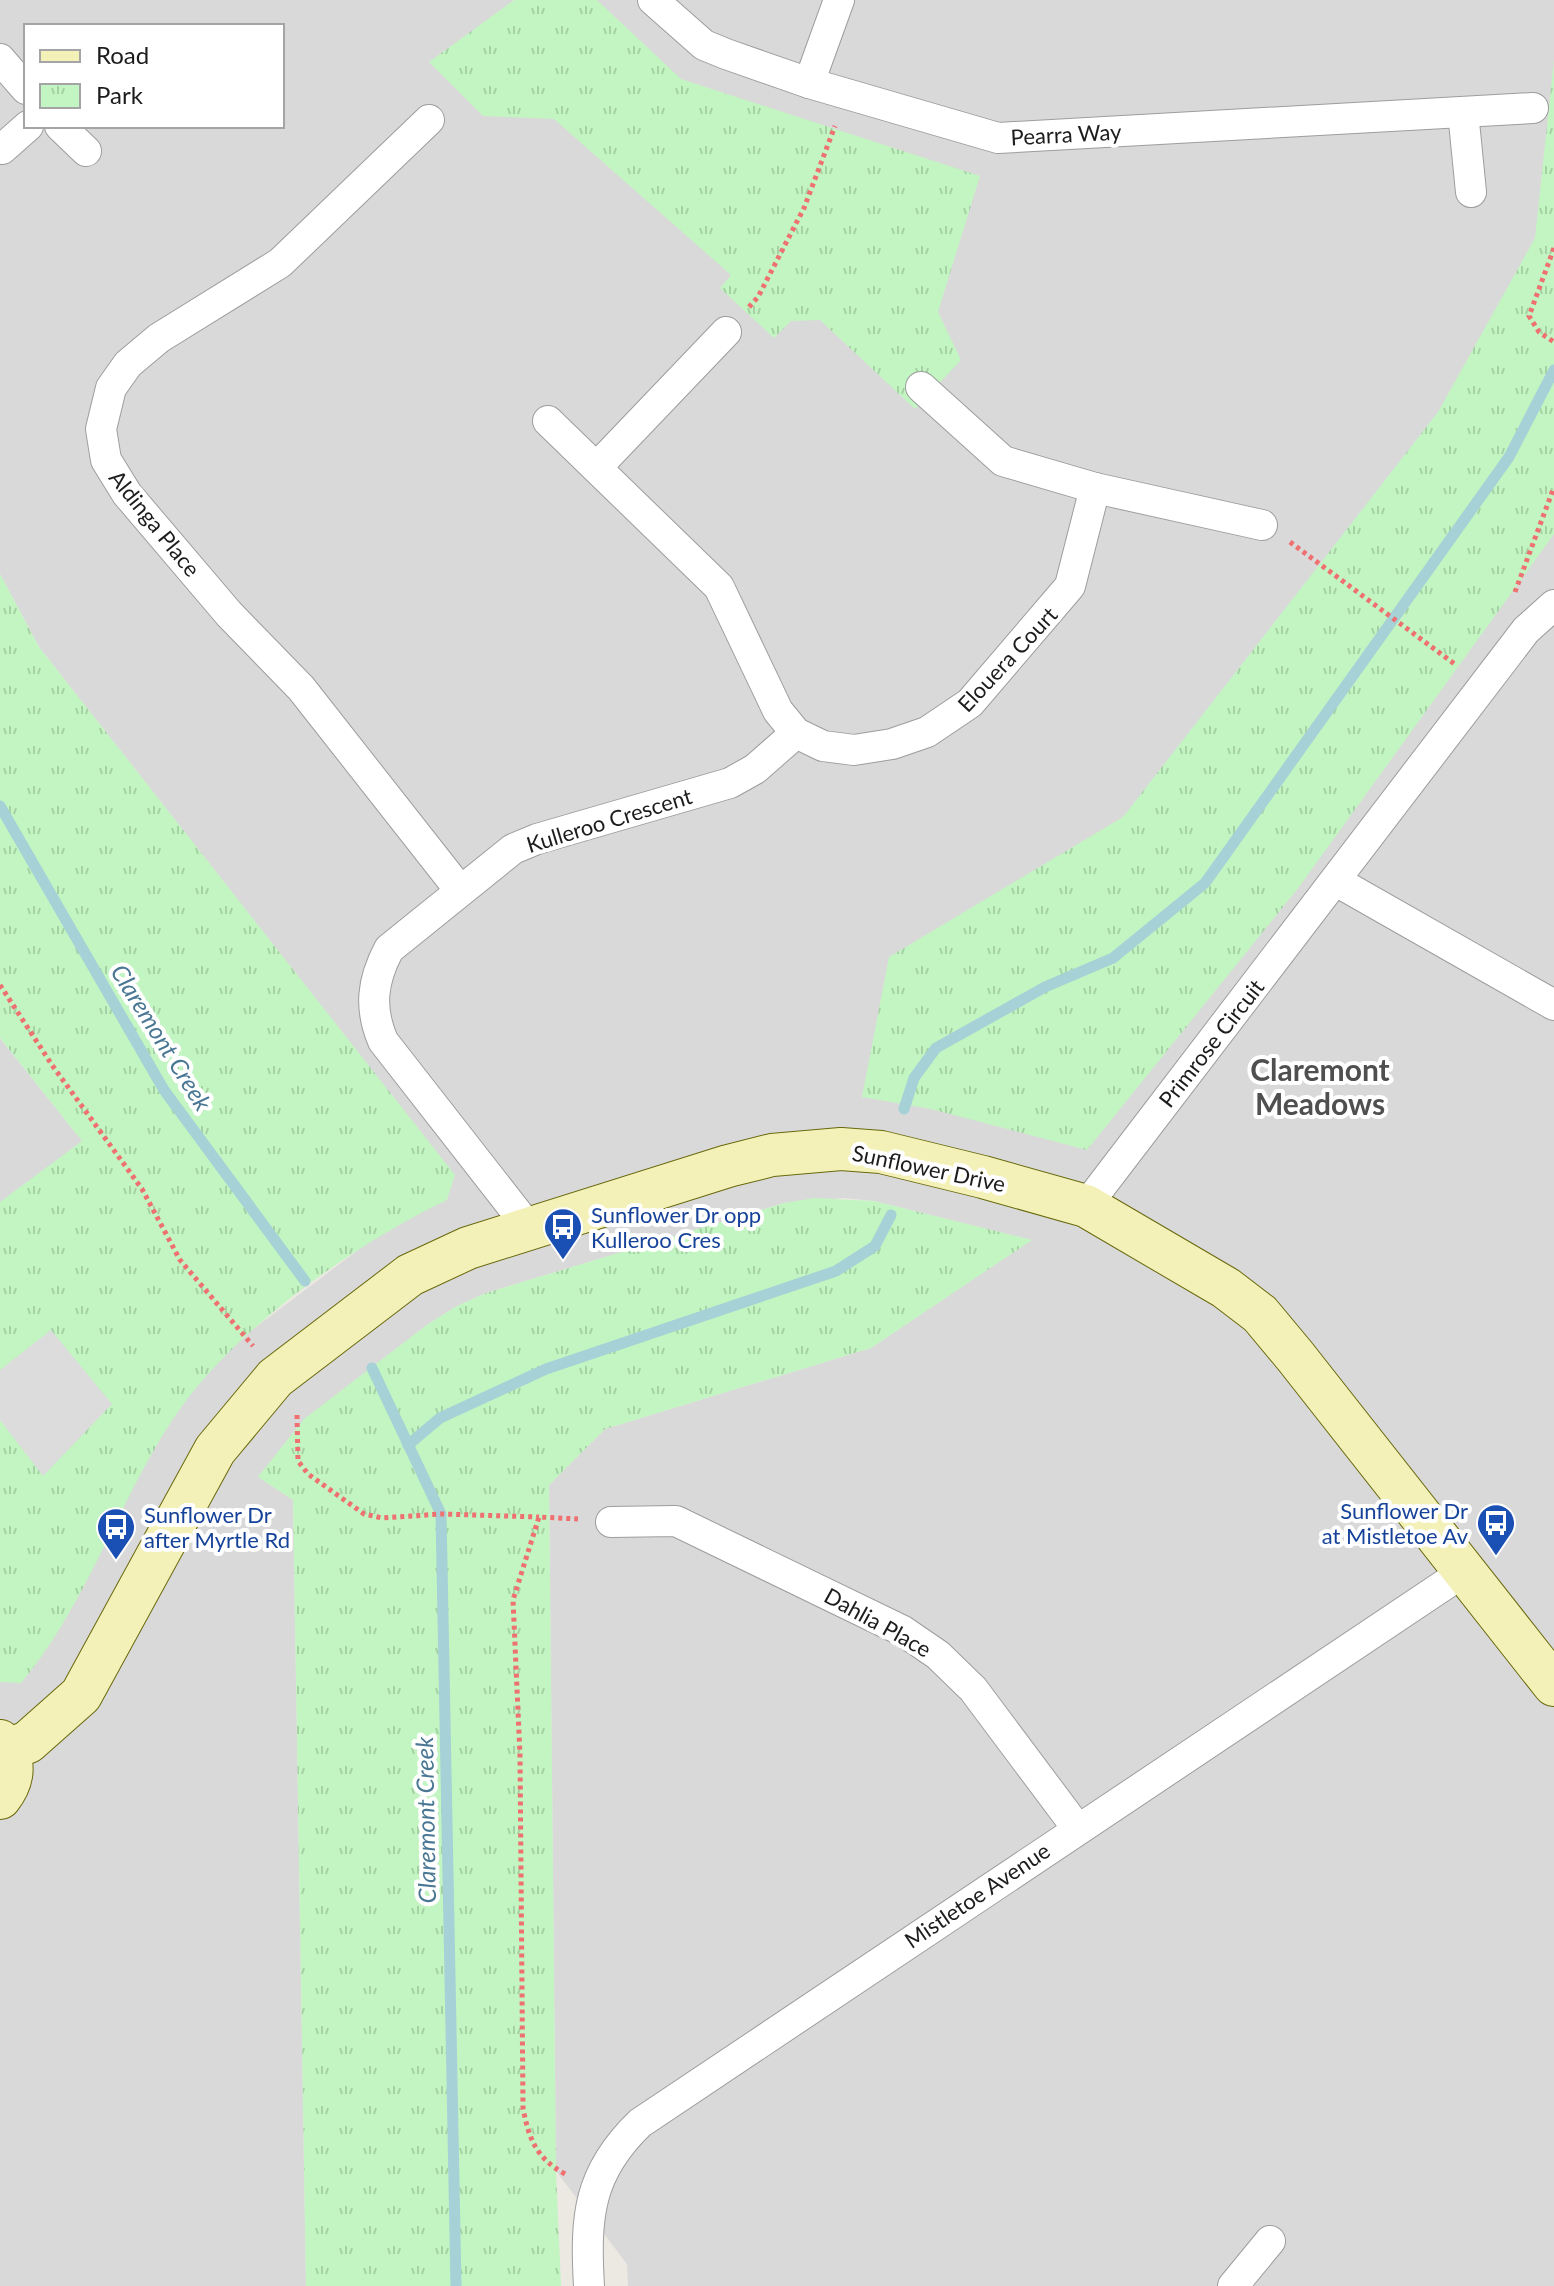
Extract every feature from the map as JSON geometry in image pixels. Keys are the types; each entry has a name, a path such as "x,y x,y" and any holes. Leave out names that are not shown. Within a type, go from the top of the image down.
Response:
{"street":[{"name":"Pearra Way","path":"653,0 704,45 809,83 998,138 1533,108"},
{"path":"809,83 839,0"},
{"path":"0,59 24,87"},
{"path":"1463,112 1471,192"},
{"name":"Aldinga Place","path":"429,120 280,263 159,338 128,364 111,388 101,429 106,460 127,494 229,614 301,688 459,889"},
{"path":"2,149 26,128"},
{"path":"62,128 86,151"},
{"path":"597,467 726,332"},
{"path":"921,387 1003,461 1095,488 1262,525"},
{"path":"548,421 719,587 736,617 764,687 796,733"},
{"name":"Elouera Court","path":"796,733 823,746 854,750 892,744 950,719 970,703 1070,586 1095,488"},
{"name":"Primrose Circuit","path":"1086,1206 1526,630 1554,605"},
{"name":"Kulleroo Crescent","path":"529,1228 383,1041 372,1007 379,968 389,949 459,889 499,858 525,843 730,783 755,769 796,733"},
{"path":"1336,881 1554,1005"},
{"name":"Sunflower Drive","path":"4,1745 28,1742 81,1695 215,1450 275,1378 410,1275 468,1248 728,1166 772,1155 841,1149 881,1152 1086,1206 1226,1288 1260,1314 1465,1571 1533,1663 1554,1685"},
{"name":"Dahlia Place","path":"611,1522 676,1521 903,1631 938,1655 973,1689 1077,1828"},
{"name":"Mistletoe Avenue","path":"589,2286 587,2239 595,2189 612,2154 640,2123 1465,1571"},
{"path":"0,1798 12,1776 4,1745"},
{"path":"1233,2286 1270,2241"}],"path":[{"path":"726,332 758,297 804,208 847,95"},
{"path":"1554,248 1529,316 1539,332 1554,342"},
{"path":"1515,593 1554,487"},
{"path":"1262,525 1324,564 1456,665"},
{"path":"0,985 52,1065 142,1189 180,1260 257,1349 297,1414 298,1461 308,1474 364,1514 382,1518 441,1514 611,1522"},
{"path":"539,1517 513,1600 520,1755 523,2108 531,2144 547,2164 595,2189"}],"shaded area":[{"path":"0,0 1554,0 1554,2286 628,2286 627,2264 556,2171 549,1485 605,1429 871,1348 1031,1240 874,1201 844,1198 784,1203 486,1293 457,1306 428,1324 259,1477 293,1500 306,2286 0,2286 0,1038 240,1339 382,1232 447,1199 454,1175 39,647 0,574"},
{"path":"51,1330 112,1404 43,1476 0,1420 0,1370"}],"green space":[{"path":"514,0 597,0 681,79 980,176 938,312 961,360 915,409 820,320 791,321 774,338 720,288 731,275 554,119 483,116 429,62"},
{"path":"1554,60 1554,534 1299,887 1087,1150 931,1109 862,1097 889,957 1123,817 1438,412 1535,238"},
{"path":"0,574 39,647 455,1175 447,1200 373,1241 296,1293 227,1354 198,1386 153,1452 65,1620 21,1683 0,1682 0,1202 82,1141 0,1038"},
{"path":"815,1198 874,1201 1032,1240 871,1348 605,1429 549,1485 556,2171 561,2286 306,2286 293,1500 258,1477 304,1419 428,1324 457,1306 486,1293 784,1203"}],"waterway":[{"path":"904,1109 914,1078 936,1048 1045,987 1113,958 1205,883 1509,457 1554,370"},
{"name":"Claremont Creek","path":"0,806 164,1090 305,1281"},
{"path":"408,1445 440,1418 546,1369 836,1271 875,1246 891,1215"},
{"name":"Claremont Creek","path":"372,1368 441,1514 456,2286"}],"place":[{"name":"Sunflower Dr opp Kulleroo Cres","path":"563,1261"},
{"name":"Sunflower Dr at Mistletoe Av","path":"1496,1557"},
{"name":"Sunflower Dr after Myrtle Rd","path":"116,1561"}],"district":[{"name":"Claremont Meadows","path":"1320,1086"}]}
